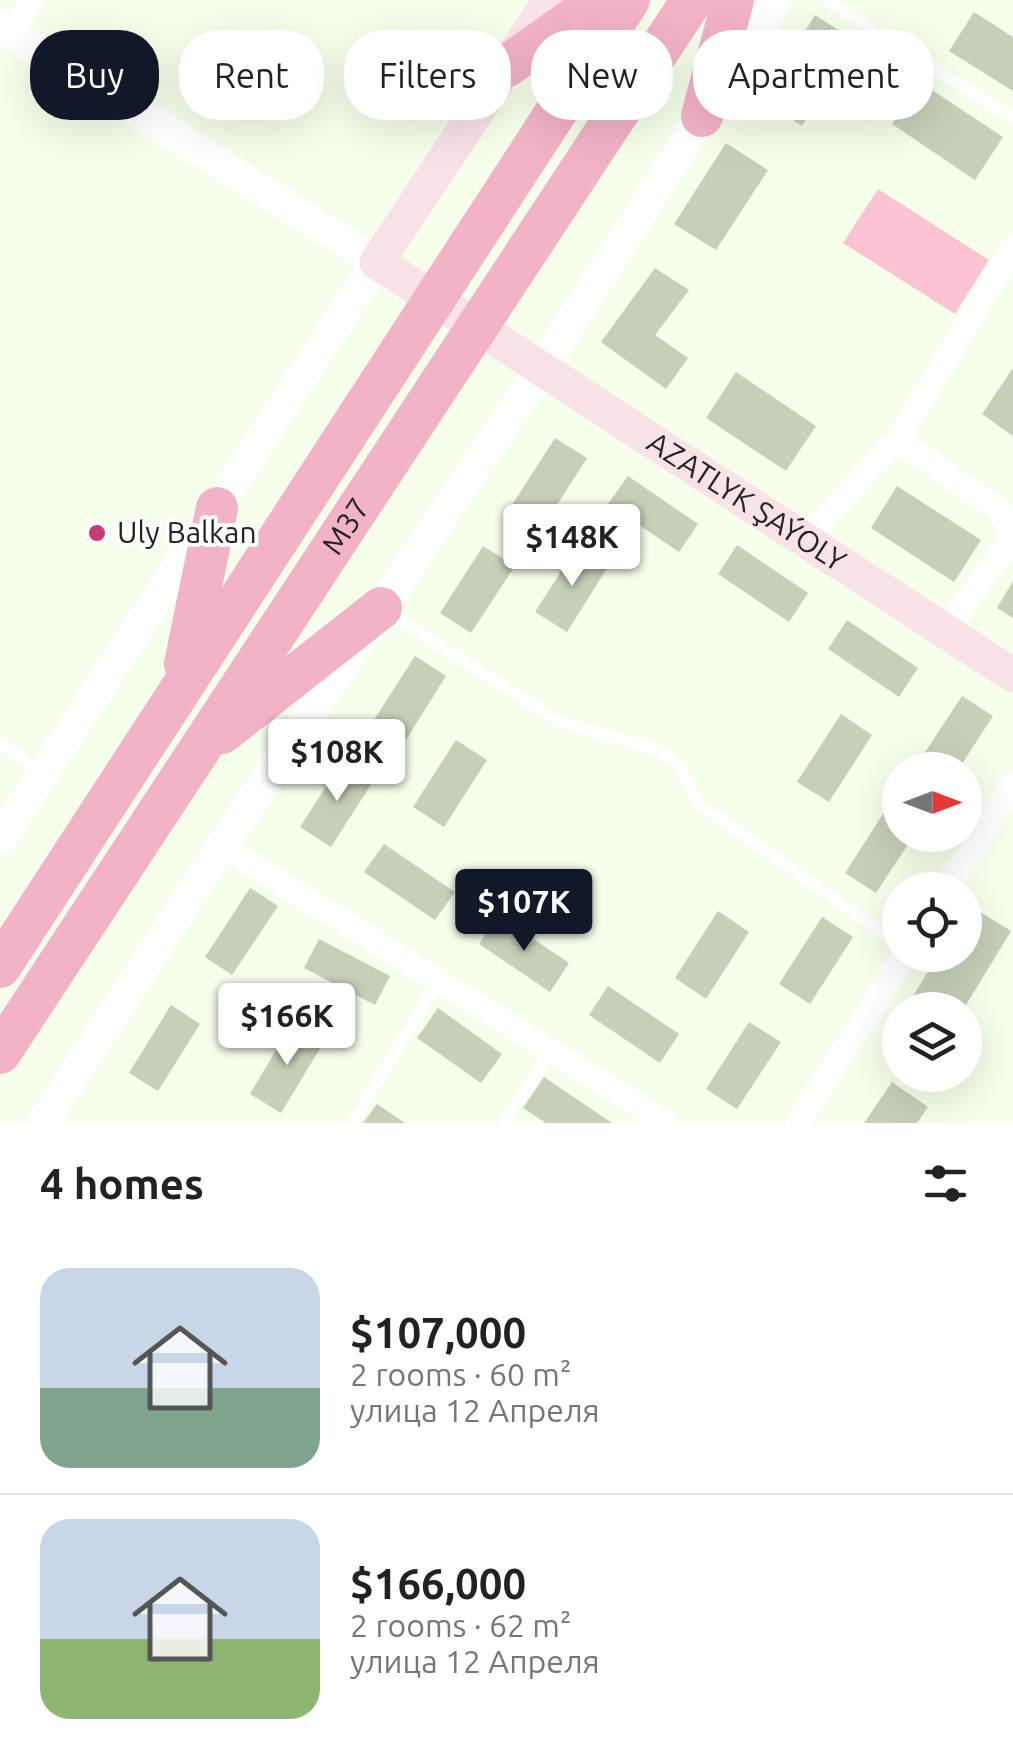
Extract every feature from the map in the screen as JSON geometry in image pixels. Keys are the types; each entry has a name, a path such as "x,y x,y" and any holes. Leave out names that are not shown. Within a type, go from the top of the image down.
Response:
{"highway":[{"path":"511,63 600,0"},
{"name":"M37","path":"0,967 629,0"},
{"name":"M37","path":"0,1052 692,0"},
{"path":"725,30 733,0"},
{"path":"180,691 217,508"},
{"path":"190,758 381,608"}],"main road":[{"path":"511,60 551,0"},
{"path":"377,262 471,120"},
{"name":"AZATLYK ŞAÝOLY","path":"377,262 1013,675"}],"street":[{"path":"0,840 377,262 5,30 32,0"},
{"path":"758,30 777,0"},
{"path":"43,1123 222,846 542,369 699,120"},
{"path":"805,540 895,445 1013,248"},
{"path":"895,445 905,445 1000,512 1010,526 1009,543 944,631"},
{"path":"957,872 1013,785"},
{"path":"222,846 667,1123"},
{"path":"798,1123 894,972"}],"lane":[{"path":"826,0 1013,118"},
{"path":"381,608 562,724 656,749 678,764 698,803 882,931"},
{"path":"0,743 44,773"},
{"path":"352,1123 438,980"},
{"path":"504,1123 551,1050"}],"shaded area":[{"path":"878,189 989,260 955,314 843,243"}],"building":[{"path":"974,12 1013,37 1013,91 949,51"},
{"path":"815,15 838,30 806,30"},
{"path":"934,91 1003,137 975,180 892,124 895,120 934,120"},
{"path":"726,143 768,170 716,250 674,224"},
{"path":"655,268 689,290 655,335 688,358 666,389 601,342"},
{"path":"1013,368 1013,436 982,414"},
{"path":"736,372 816,426 786,471 706,418"},
{"path":"555,438 587,458 544,525 512,505"},
{"path":"628,476 698,524 679,552 608,504"},
{"path":"897,486 981,540 954,582 871,528"},
{"path":"578,545 609,565 567,632 535,612"},
{"path":"737,545 808,593 789,622 718,574"},
{"path":"483,546 515,566 471,633 440,613"},
{"path":"1013,581 1013,618 997,608"},
{"path":"847,620 918,668 899,697 828,649"},
{"path":"415,656 446,676 404,743 372,723"},
{"path":"962,696 993,716 970,752 925,752"},
{"path":"841,714 872,735 829,802 797,782"},
{"path":"456,740 487,760 444,827 413,807"},
{"path":"343,760 374,780 331,847 300,827"},
{"path":"882,815 882,852 903,852 890,872 882,872 882,884 876,893 845,873"},
{"path":"384,844 455,892 435,920 364,872"},
{"path":"250,888 278,906 232,975 205,957"},
{"path":"718,911 749,932 706,999 675,978"},
{"path":"982,913 1011,931 974,992 916,992 928,972 982,972"},
{"path":"498,915 569,963 550,992 479,944"},
{"path":"822,917 853,937 810,1004 779,984"},
{"path":"319,939 390,976 375,1005 304,968"},
{"path":"608,986 679,1034 660,1063 589,1015"},
{"path":"171,1005 200,1024 158,1091 129,1073"},
{"path":"438,1008 502,1054 481,1083 417,1038"},
{"path":"749,1022 781,1042 737,1109 706,1089"},
{"path":"292,1023 324,1042 281,1113 250,1094"},
{"path":"544,1077 612,1123 546,1123 523,1108"},
{"path":"885,1092 906,1092 928,1107 917,1123 864,1123"},
{"path":"377,1104 405,1123 363,1123"}],"place":[{"name":"Uly Balkan","path":"97,533"}]}
